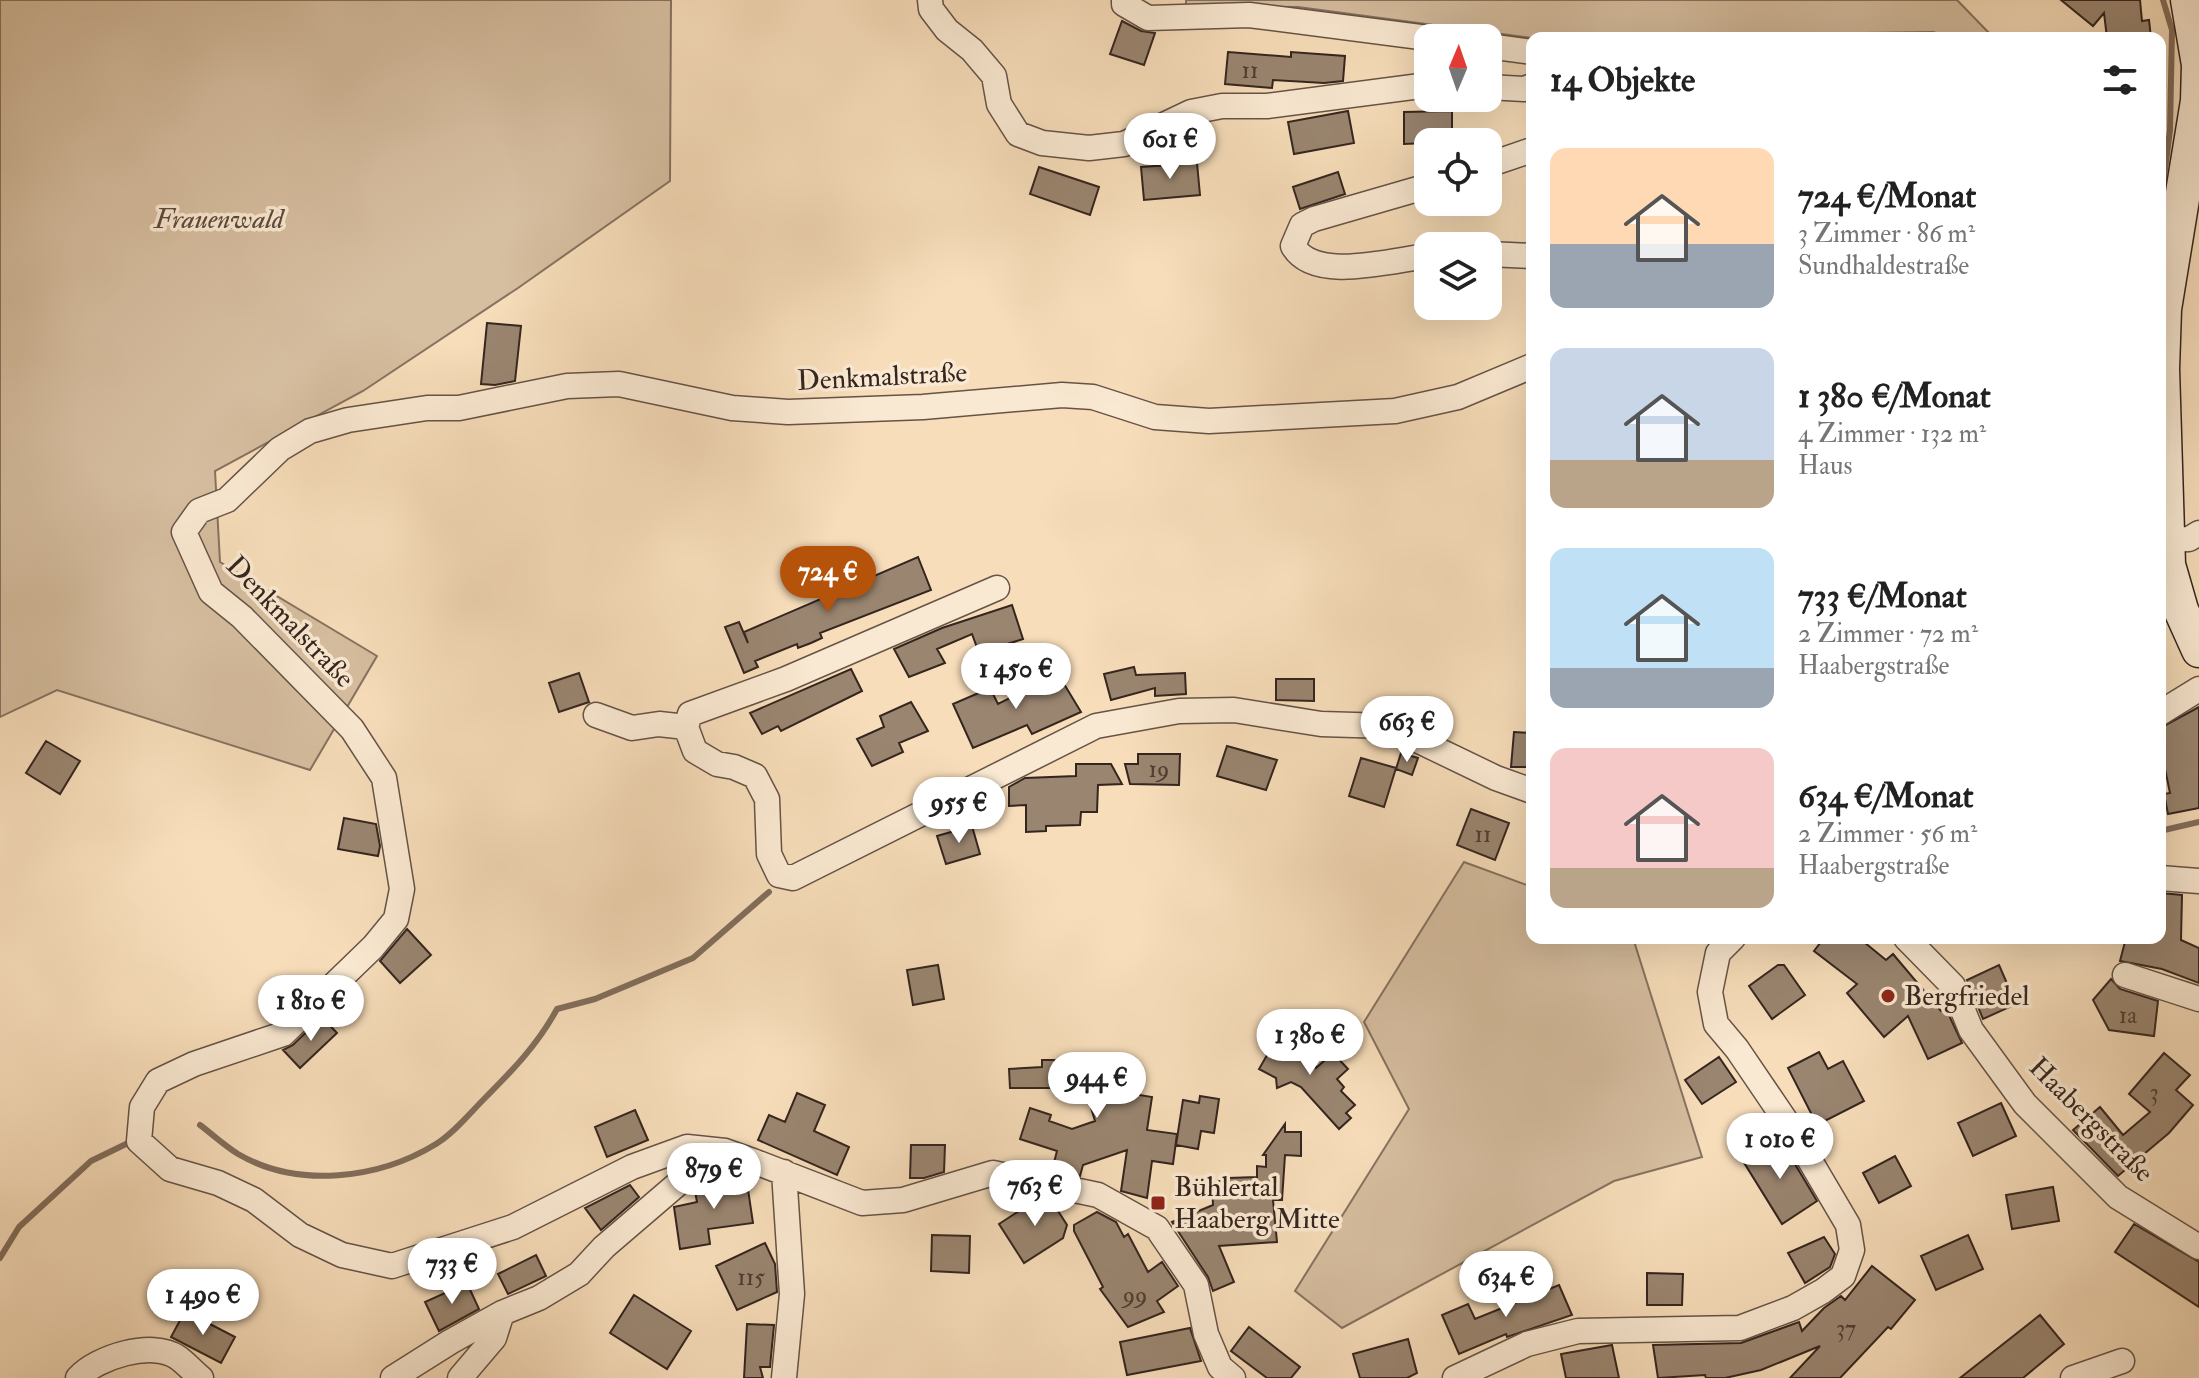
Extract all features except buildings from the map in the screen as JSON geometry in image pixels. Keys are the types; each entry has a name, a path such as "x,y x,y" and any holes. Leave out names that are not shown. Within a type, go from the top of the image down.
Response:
{"main road":[{"path":"2166,298 2199,101 2199,65 2188,0"},
{"path":"2166,491 2183,536 2174,588 2199,650"}],"street":[{"path":"930,0 931,9 947,30 972,50 994,76 999,104 1018,134 1042,143 1089,148 1124,144 1191,112 1222,106 1267,106 1414,87"},
{"path":"1124,0 1124,4 1148,18 1249,15 1414,36"},
{"path":"1502,48 1526,51"},
{"path":"1502,88 1526,88"},
{"path":"1502,160 1526,152"},
{"path":"1414,190 1322,216 1302,225 1293,246 1299,256 1316,265 1337,268 1414,258"},
{"path":"1502,255 1526,256"},
{"name":"Denkmalstraße","path":"753,1161 725,1151 687,1147 632,1167 513,1227 392,1266 342,1255 300,1235 254,1200 218,1183 170,1169 139,1141 142,1107 158,1081 194,1064 283,1034 396,919 402,889 384,778 352,729 242,617 211,592 184,532 199,511 227,500 280,449 310,431 348,420 427,408 459,408 567,386 619,384 732,408 788,412 923,407 1062,395 1093,397 1155,417 1209,421 1395,411 1458,397 1526,369"},
{"path":"997,588 786,679 690,714 686,727 695,751 717,764 755,776 767,799 769,854 779,875 793,878 1096,726 1179,711 1234,710 1321,724 1388,726 1496,778 1526,789"},
{"path":"2166,709 2199,689"},
{"path":"596,715 632,728 659,724 686,727"},
{"path":"2166,878 2199,881"},
{"path":"1455,1378 1527,1344 1578,1331 1740,1328 1793,1308 1843,1276 1852,1250 1848,1225 1792,1130 1737,1049 1716,1024 1710,992 1718,953 1727,944"},
{"name":"Haabergstraße","path":"1912,944 1953,986 1971,1030 2025,1104 2118,1197 2199,1247"},
{"path":"2125,975 2199,999"},
{"path":"393,1378 502,1313 539,1298 579,1274 604,1247 681,1181 717,1163 753,1161 862,1203 903,1200 993,1173 1098,1195 1157,1228 1196,1285 1206,1334 1220,1367 1233,1378"},
{"path":"784,1172 792,1294 784,1378"},
{"path":"460,1378 494,1338 502,1313"},
{"path":"78,1378 87,1368 144,1348 175,1355 201,1378"},
{"path":"2073,1378 2122,1361"}],"green space":[{"name":"Frauenwald","path":"0,0 671,0 670,181 518,288 363,391 215,471 220,562 377,656 310,770 57,690 0,717"},
{"path":"1186,0 1957,0 1988,32 1526,32 1526,37 1502,34 1502,24 1426,24 1298,7 1186,6"},
{"path":"1464,862 1526,885 1526,944 1635,944 1702,1157 1614,1181 1342,1328 1295,1291 1409,1109 1364,1022"}],"waterway":[{"path":"2163,0 2172,30 2170,130 2166,162"},
{"path":"2166,830 2199,822"},
{"path":"200,1125 238,1154 286,1172 312,1175 364,1172 414,1156 436,1144 462,1122 524,1056 557,1009 595,999 693,958 769,892"},
{"path":"0,1258 19,1227 91,1161 126,1144"}],"place":[{"name":"Bergfriedel","path":"1888,996"},
{"name":"Bühlertal Haaberg Mitte","path":"1158,1203"}]}
